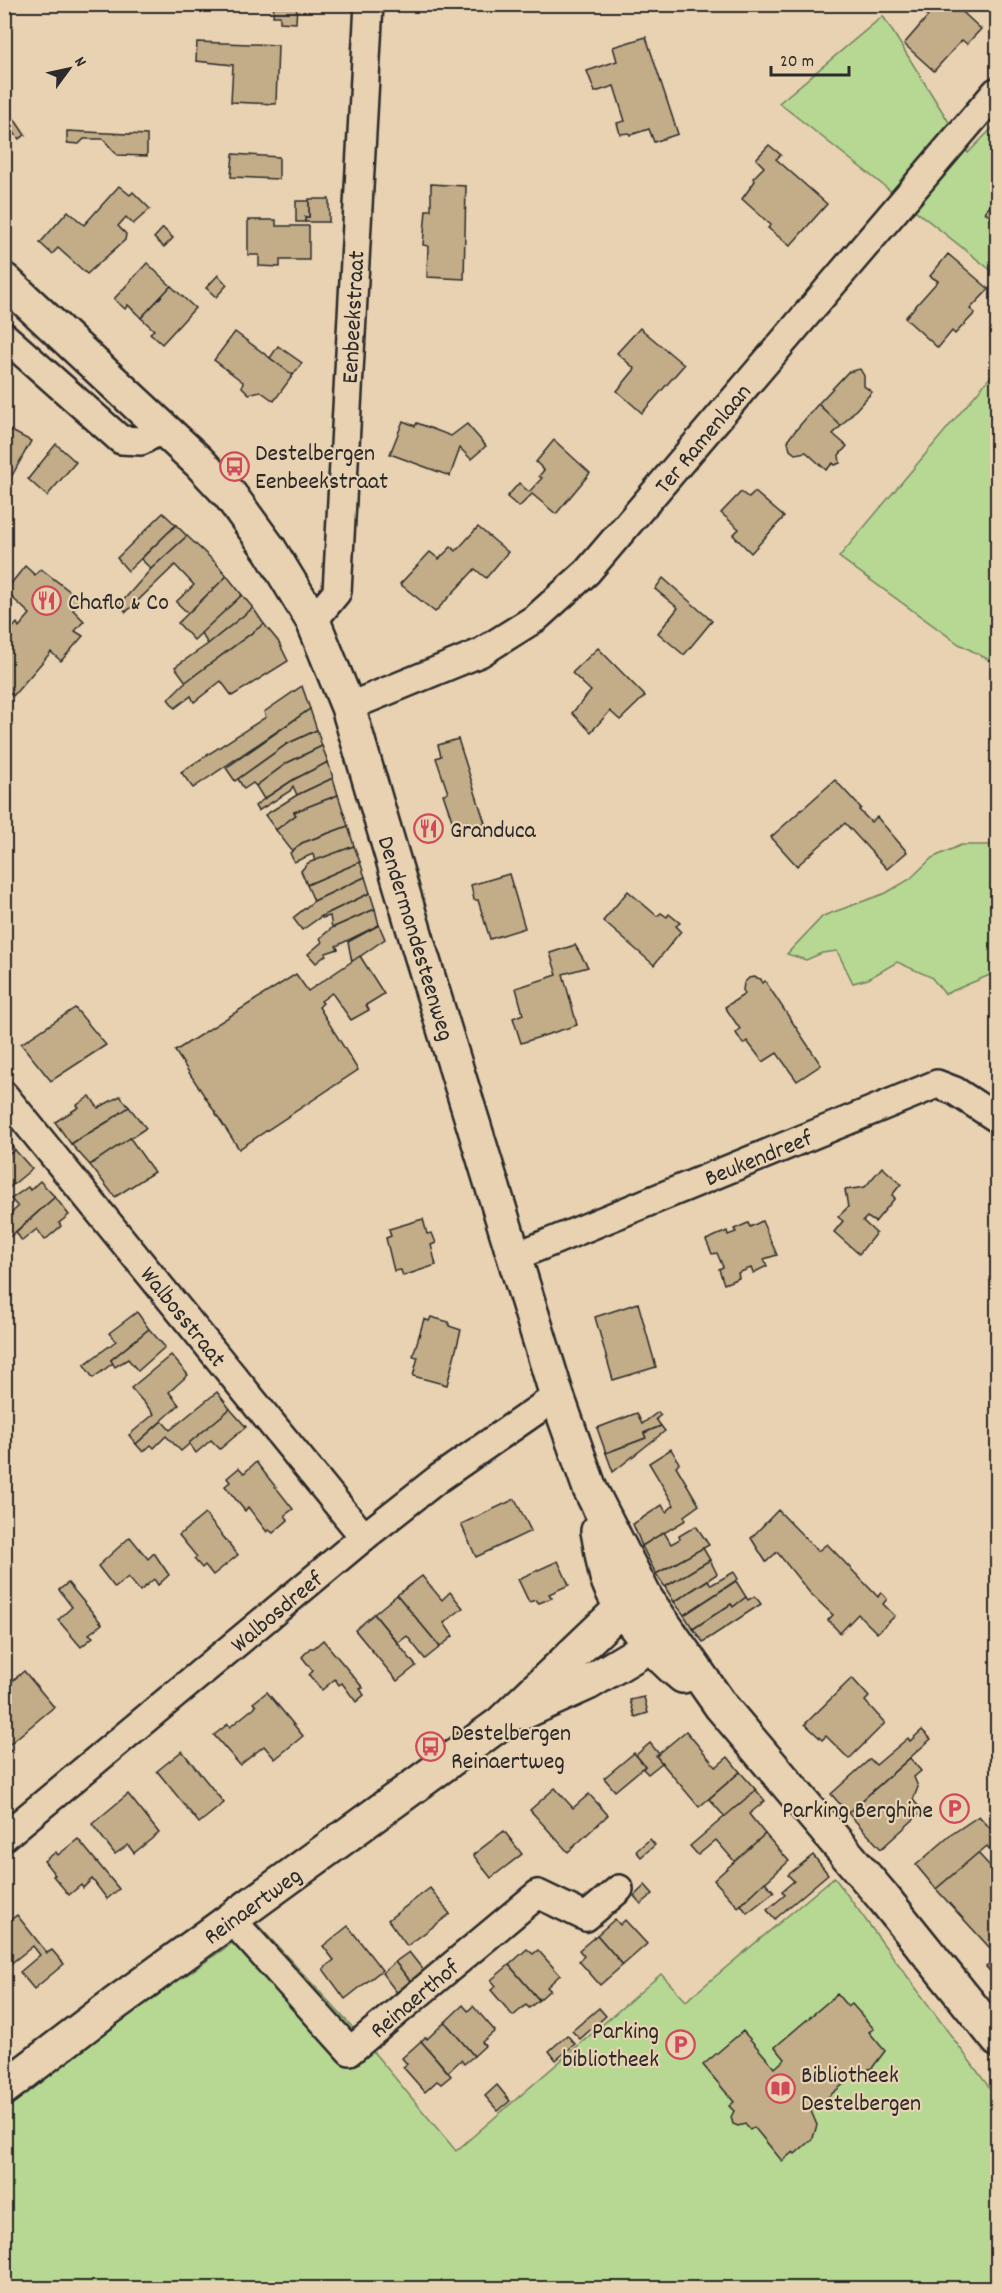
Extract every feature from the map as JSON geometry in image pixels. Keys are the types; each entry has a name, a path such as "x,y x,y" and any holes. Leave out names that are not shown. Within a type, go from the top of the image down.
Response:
{"main road":[{"name":"Dendermondesteenweg","path":"4,280 200,462 230,495 270,550 313,621 348,707 557,1396 635,1605 660,1639 681,1675 717,1700 882,1896 998,2040"},
{"name":"Reinaertweg","path":"4,2088 105,2011 501,1723 591,1635 612,1617 635,1605"},
{"name":"Reinaertweg","path":"501,1723 588,1683 660,1639"}],"street":[{"name":"Eenbeekstraat","path":"313,621 337,592 369,4"},
{"name":"Ter Ramenlaan","path":"348,707 480,653 536,618 587,572 996,92"},
{"path":"4,336 121,440 141,441 163,429"},
{"name":"Beukendreef","path":"514,1257 937,1084 955,1091 998,1119"},
{"name":"Walbosstraat","path":"4,1095 364,1537"},
{"name":"Walbosdreef","path":"4,1837 364,1537 439,1478 557,1396"},
{"name":"Reinaerthof","path":"232,1920 350,2051 538,1894 586,1917 619,1889"}],"green space":[{"path":"883,16 968,153 997,123 997,275 779,103"},
{"path":"997,369 997,664 959,644 839,557"},
{"path":"961,845 997,845 997,972 945,994 931,977 897,962 868,979 853,983 837,951 822,953 806,960 787,954 823,916 886,893 910,879 932,858"},
{"path":"834,1877 997,2098 997,2288 5,2288 5,2110 117,2024 258,1925 355,2030 456,2151 661,1974 686,2001"}],"building":[{"path":"274,4 297,4 296,23 280,22 280,16 273,16"},
{"path":"913,4 954,4 981,29 967,44 962,40 934,71 904,44 928,16"},
{"path":"646,37 678,134 654,142 649,129 630,135 629,133 620,134 617,123 625,121 614,86 595,92 587,71 617,61 613,47"},
{"path":"197,42 278,45 276,104 231,102 233,65 196,61"},
{"path":"13,117 25,135 19,139 6,122"},
{"path":"67,131 147,135 147,156 117,155 103,139 84,139 79,144 67,143"},
{"path":"769,145 781,155 776,159 827,204 790,246 768,228 771,225 742,199 755,181 753,178 764,167 756,159"},
{"path":"233,154 279,157 279,179 231,177"},
{"path":"431,184 466,186 464,279 427,277 428,246 423,245 426,210 431,210"},
{"path":"119,186 130,195 133,192 150,209 133,224 126,217 118,226 126,234 125,240 87,274 58,248 52,254 40,243 68,211 84,225"},
{"path":"998,197 998,224 985,212"},
{"path":"309,199 329,199 329,222 305,222 305,217 309,217"},
{"path":"296,201 309,201 309,217 305,217 305,222 296,222"},
{"path":"248,220 276,220 276,226 309,226 309,260 280,260 280,267 259,266 259,255 248,255"},
{"path":"163,228 173,238 164,247 154,238"},
{"path":"948,254 989,289 970,309 975,313 955,334 952,331 938,348 905,318 938,281 930,276"},
{"path":"147,263 171,286 141,318 128,305 125,309 114,299"},
{"path":"218,275 227,285 216,297 206,288"},
{"path":"171,286 195,308 162,344 150,333 154,330 141,318"},
{"path":"640,328 684,365 642,413 617,391 635,369 617,353"},
{"path":"235,332 293,375 274,401 260,391 249,394 242,387 243,382 214,360"},
{"path":"278,346 302,363 293,375 270,358"},
{"path":"860,369 864,376 864,386 872,392 841,426 818,404 848,372"},
{"path":"818,404 841,426 833,434 847,446 839,455 840,463 835,465 833,463 826,470 806,452 795,454 790,450 788,442"},
{"path":"403,421 415,426 417,423 451,436 467,424 486,446 471,459 460,448 450,476 390,454"},
{"path":"4,427 31,441 9,481 4,479"},
{"path":"554,440 590,473 556,514 532,494 519,507 507,497 519,483 529,492 542,478 539,476 544,470 536,462"},
{"path":"56,444 76,462 47,496 28,479"},
{"path":"741,492 749,498 755,492 784,517 751,553 733,535 739,529 721,513"},
{"path":"163,513 176,525 128,571 117,558"},
{"path":"176,525 187,536 151,569 141,559"},
{"path":"478,527 508,552 486,578 475,569 435,612 400,584 430,552 439,559 451,547 456,551"},
{"path":"187,536 227,576 188,613 176,602 194,585 175,565 126,612 120,604 151,569"},
{"path":"25,566 35,575 41,569 81,600 73,610 84,621 75,631 83,636 61,661 51,652 13,696 6,689 4,691 4,638 17,623 19,627 30,614 5,591"},
{"path":"227,576 242,595 194,640 178,623"},
{"path":"663,578 712,621 684,655 658,633 678,608 655,589"},
{"path":"242,595 253,608 208,644 201,633"},
{"path":"253,608 264,624 186,682 175,667"},
{"path":"264,624 278,641 288,661 232,696 221,681 194,702 191,696 175,708 168,699 183,684"},
{"path":"598,648 645,696 620,720 610,711 591,732 572,713 591,691 572,673"},
{"path":"302,686 310,709 193,788 181,772 266,717 264,712"},
{"path":"310,709 317,730 287,744 235,781 226,768"},
{"path":"317,730 322,746 287,763 256,786 253,783 244,789 238,779 287,744"},
{"path":"458,739 485,823 470,829 468,822 454,826 443,794 448,793 436,758 441,756 438,745"},
{"path":"322,746 328,762 293,780 264,799 256,786 287,763"},
{"path":"328,762 333,778 297,795 293,786 290,791 258,811 255,806 264,799 293,780"},
{"path":"333,778 338,795 294,812 296,815 276,830 265,815 297,795"},
{"path":"835,780 871,822 877,817 907,852 887,869 845,823 797,866 771,837"},
{"path":"338,795 348,826 302,843 292,851 276,830 296,815 294,812"},
{"path":"348,826 354,846 315,862 313,854 294,862 290,853 302,843"},
{"path":"354,846 360,862 307,885 301,871 308,863"},
{"path":"360,862 365,877 314,901 307,885"},
{"path":"509,874 525,928 490,939 478,900 474,900 471,885"},
{"path":"365,877 370,893 322,916 302,930 293,918 314,901"},
{"path":"628,891 657,916 661,913 667,917 669,914 680,923 676,926 681,931 654,965 603,921"},
{"path":"370,893 375,909 332,928 330,916 322,918 322,916"},
{"path":"375,909 379,925 336,946 338,949 326,953 316,963 308,954 322,942 320,938 332,928"},
{"path":"379,925 385,939 352,962 348,942"},
{"path":"575,945 588,967 563,974 577,1025 521,1043 513,1018 523,1014 516,988 557,975 550,953"},
{"path":"360,956 384,994 366,1005 369,1010 351,1020 332,993 321,1001 323,1003 319,1007 358,1070 239,1149 175,1051 296,974 308,991"},
{"path":"754,977 761,979 762,983 765,981 821,1065 797,1081 777,1053 763,1062 747,1041 743,1044 736,1033 740,1029 725,1007 745,994 744,983"},
{"path":"75,1008 106,1045 51,1081 21,1044"},
{"path":"90,1096 98,1108 120,1096 129,1107 71,1144 55,1122 79,1107 77,1105"},
{"path":"129,1107 146,1128 90,1165 71,1144"},
{"path":"4,1136 15,1150 4,1158"},
{"path":"130,1138 154,1172 115,1197 90,1165"},
{"path":"15,1150 32,1169 4,1192 4,1158"},
{"path":"882,1167 901,1184 892,1195 895,1198 875,1222 867,1217 863,1221 876,1233 859,1254 834,1232 843,1221 838,1217 848,1207 845,1190 865,1187"},
{"path":"40,1181 55,1197 6,1240 4,1227 9,1223 5,1218 18,1207 11,1199 28,1187 30,1190"},
{"path":"55,1197 69,1215 59,1223 61,1226 45,1240 37,1229 22,1241 16,1232"},
{"path":"423,1219 427,1234 432,1233 436,1243 431,1245 436,1265 403,1276 401,1270 394,1271 386,1238 391,1236 389,1229"},
{"path":"762,1221 777,1255 764,1259 767,1266 753,1273 751,1268 738,1273 739,1278 724,1284 719,1269 723,1267 717,1253 712,1254 706,1240 727,1231 728,1235 736,1232 734,1229 748,1223 750,1227"},
{"path":"638,1303 656,1367 613,1380 595,1317"},
{"path":"137,1312 149,1329 111,1360 113,1363 93,1378 84,1365 116,1341 109,1333"},
{"path":"431,1317 449,1322 449,1326 461,1330 447,1385 413,1376 418,1357 413,1356 424,1319 429,1321"},
{"path":"149,1329 165,1347 138,1371 128,1359 115,1367 111,1360"},
{"path":"171,1355 188,1375 169,1392 179,1405 136,1444 129,1435 154,1414 131,1388"},
{"path":"217,1392 230,1409 181,1451 166,1436 154,1448 151,1445 143,1452 136,1444 162,1421 170,1430"},
{"path":"230,1409 246,1427 220,1449 211,1440 196,1453 189,1443"},
{"path":"658,1412 661,1415 656,1419 661,1426 644,1433 646,1438 606,1453 597,1428 637,1413 642,1424"},
{"path":"661,1426 665,1431 613,1472 606,1453 646,1438 644,1433"},
{"path":"671,1449 679,1463 676,1466 699,1505 684,1516 686,1520 642,1546 633,1524 662,1505 666,1512 674,1505 649,1463"},
{"path":"256,1462 293,1509 285,1515 288,1520 273,1533 269,1530 267,1532 248,1507 245,1511 225,1486 230,1482 227,1478 239,1468 244,1473"},
{"path":"515,1499 531,1531 476,1557 461,1524"},
{"path":"778,1510 818,1551 827,1544 878,1597 881,1592 887,1599 883,1604 895,1616 877,1633 858,1614 840,1633 828,1620 833,1615 810,1593 777,1552 766,1562 751,1538"},
{"path":"205,1514 238,1555 213,1575 205,1565 202,1568 194,1559 197,1557 179,1535"},
{"path":"696,1526 709,1545 656,1574 642,1546 664,1532 671,1544 680,1539 679,1536"},
{"path":"130,1537 148,1559 154,1553 169,1575 158,1585 154,1579 140,1591 128,1577 115,1588 98,1566"},
{"path":"703,1548 710,1560 665,1587 656,1574"},
{"path":"710,1560 717,1574 674,1602 665,1587"},
{"path":"558,1561 569,1585 549,1594 552,1598 539,1603 536,1600 529,1602 518,1579"},
{"path":"734,1572 738,1579 684,1615 674,1602 708,1580 711,1585"},
{"path":"422,1576 442,1600 450,1592 463,1608 444,1623 453,1636 440,1647 397,1595"},
{"path":"736,1581 746,1597 733,1607 731,1604 693,1629 684,1615"},
{"path":"68,1583 102,1624 89,1634 93,1637 81,1647 58,1620 72,1607 59,1590"},
{"path":"397,1595 440,1647 425,1659 407,1636 398,1643 374,1614"},
{"path":"755,1596 761,1604 703,1642 693,1629 731,1604 733,1607 746,1597 748,1600"},
{"path":"374,1614 416,1666 397,1681 355,1630"},
{"path":"323,1640 363,1688 360,1689 364,1695 356,1702 342,1683 339,1685 335,1679 322,1690 309,1675 313,1671 302,1657 310,1648 314,1648"},
{"path":"24,1671 54,1707 6,1747 11,1751 4,1756 4,1688"},
{"path":"852,1678 869,1697 865,1701 885,1723 849,1759 826,1736 822,1740 805,1724"},
{"path":"267,1692 303,1736 275,1759 264,1746 240,1765 214,1735 228,1724 230,1727 256,1706 253,1703"},
{"path":"644,1697 648,1713 635,1717 630,1700"},
{"path":"922,1730 931,1739 848,1813 831,1794 870,1759 876,1765 908,1738 910,1741"},
{"path":"686,1731 716,1767 728,1757 740,1772 699,1807 656,1756"},
{"path":"650,1743 659,1754 656,1756 662,1763 648,1774 636,1755"},
{"path":"182,1751 224,1803 199,1823 157,1771"},
{"path":"634,1753 645,1766 615,1791 604,1778"},
{"path":"910,1758 921,1771 914,1777 918,1787 913,1800 923,1811 881,1849 848,1813"},
{"path":"740,1772 756,1790 725,1817 709,1799"},
{"path":"555,1788 573,1808 589,1794 608,1815 568,1852 530,1810"},
{"path":"756,1790 765,1801 749,1814 765,1834 735,1862 716,1840 698,1855 690,1846"},
{"path":"128,1794 159,1833 134,1853 128,1845 115,1854 92,1824"},
{"path":"979,1816 998,1837 998,1852 994,1855 987,1846 936,1889 916,1865 952,1834"},
{"path":"504,1831 522,1854 491,1878 473,1855"},
{"path":"765,1834 789,1861 738,1907 714,1880"},
{"path":"78,1839 119,1889 107,1899 92,1879 83,1888 81,1885 69,1895 44,1861 56,1852 58,1855"},
{"path":"650,1839 655,1845 641,1857 636,1851"},
{"path":"978,1853 998,1875 998,1940 989,1947 936,1889"},
{"path":"813,1855 828,1874 775,1919 767,1910 785,1895 782,1891 794,1881 788,1875"},
{"path":"765,1882 774,1892 747,1913 741,1905"},
{"path":"645,1885 653,1894 641,1904 634,1896"},
{"path":"430,1888 450,1914 407,1946 388,1920"},
{"path":"17,1915 47,1953 52,1950 64,1964 34,1989 20,1972 40,1955 33,1946 4,1969 4,1925"},
{"path":"615,1919 620,1925 625,1920 647,1944 623,1965 597,1935"},
{"path":"348,1926 382,1970 345,1999 323,1969 334,1960 323,1946"},
{"path":"597,1935 623,1965 600,1985 579,1961 584,1956 579,1950"},
{"path":"527,1949 533,1954 538,1950 560,1975 547,1987 550,1990 539,2000 509,1965"},
{"path":"409,1952 424,1971 411,1982 395,1962"},
{"path":"998,1959 998,1980 986,1967"},
{"path":"395,1962 411,1982 398,1994 382,1973"},
{"path":"509,1965 539,2000 529,2008 526,2005 513,2016 491,1990 496,1986 491,1980"},
{"name":"Bibliotheek Destelbergen","path":"837,1994 848,2007 852,2004 874,2029 869,2032 885,2051 872,2068 856,2074 811,2111 817,2125 813,2138 795,2154 793,2152 782,2161 754,2127 750,2130 745,2124 738,2126 733,2124 731,2117 734,2111 729,2106 734,2102 703,2065 743,2031 775,2068 785,2059 775,2047"},
{"path":"463,2005 468,2011 473,2006 495,2031 482,2042 485,2046 474,2056 445,2022"},
{"path":"599,2008 606,2016 580,2039 572,2031"},
{"path":"445,2022 474,2056 464,2064 461,2060 448,2072 421,2041 426,2037 427,2039"},
{"path":"567,2035 575,2044 556,2060 549,2051"},
{"path":"421,2041 451,2076 441,2084 437,2081 425,2092 403,2067 407,2064 402,2058"},
{"path":"497,2085 510,2101 498,2111 485,2096"}],"place":[{"name":"Destelbergen Eenbeekstraat","path":"234,466"},
{"name":"Chaflo & Co","path":"47,601"},
{"name":"Granduca","path":"429,829"},
{"name":"Destelbergen Reinaertweg","path":"430,1746"},
{"name":"Parking Berghine","path":"954,1809"},
{"name":"Parking bibliotheek","path":"680,2044"},
{"name":"Bibliotheek Destelbergen","path":"780,2088"}]}
